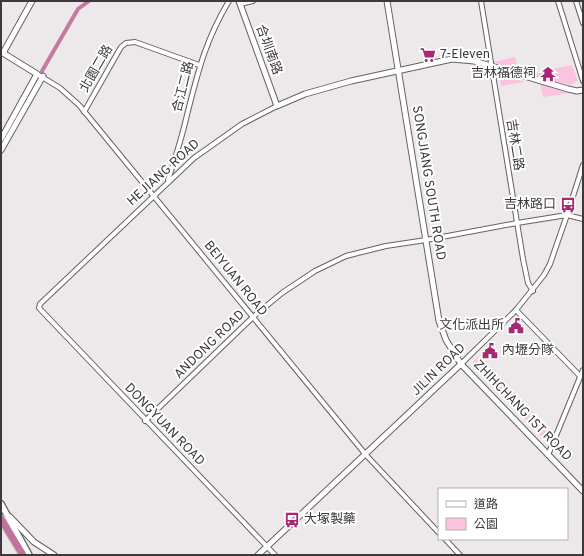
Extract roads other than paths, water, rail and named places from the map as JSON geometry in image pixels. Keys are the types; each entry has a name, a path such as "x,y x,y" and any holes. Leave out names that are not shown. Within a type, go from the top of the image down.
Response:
{"highway":[{"path":"1,519 23,555"}],"main road":[{"path":"1,504 29,555"},
{"path":"1,525 19,555"}],"street":[{"path":"2,54 32,1"},
{"name":"合江二路","path":"168,180 186,120 199,65 210,37 228,1"},
{"path":"240,2 253,1"},
{"name":"SONGJIANG SOUTH ROAD","path":"387,1 439,321 446,340 462,364"},
{"name":"吉林二路","path":"481,1 517,223 528,283 533,291"},
{"path":"558,1 583,81"},
{"path":"576,1 583,23"},
{"name":"合圳南路","path":"240,2 277,106"},
{"name":"北園二路","path":"84,112 121,47 126,43 135,42 199,65"},
{"name":"BEIYUAN ROAD","path":"2,54 42,76 70,96 366,455 438,532"},
{"name":"HEJIANG ROAD","path":"39,308 40,304 168,180 206,149 242,124 277,106 305,94 397,70 452,59 474,61 568,89 577,91 583,90"},
{"path":"1,140 37,74"},
{"path":"1,150 42,76"},
{"name":"JILIN ROAD","path":"258,555 268,548 462,364 533,291 550,264 583,165"},
{"path":"567,215 583,219"},
{"name":"ANDONG ROAD","path":"145,421 253,317 282,293 315,272 346,256 386,246 567,215"},
{"name":"DONGYUAN ROAD","path":"39,308 145,421 275,555"},
{"path":"516,310 580,376"},
{"name":"ZHIHCHANG 1ST ROAD","path":"462,364 583,491"},
{"path":"548,454 583,370"},
{"path":"4,510 34,542 54,555"},
{"path":"446,540 460,555"}],"waterway":[{"path":"42,71 78,9 89,1"}],"place":[{"name":"7-Eleven","path":"428,55"},
{"name":"吉林福德祠","path":"548,74"},
{"name":"吉林路口","path":"568,205"},
{"name":"文化派出所","path":"516,326"},
{"name":"內壢分隊","path":"490,351"},
{"name":"大塚製藥","path":"292,520"}]}
